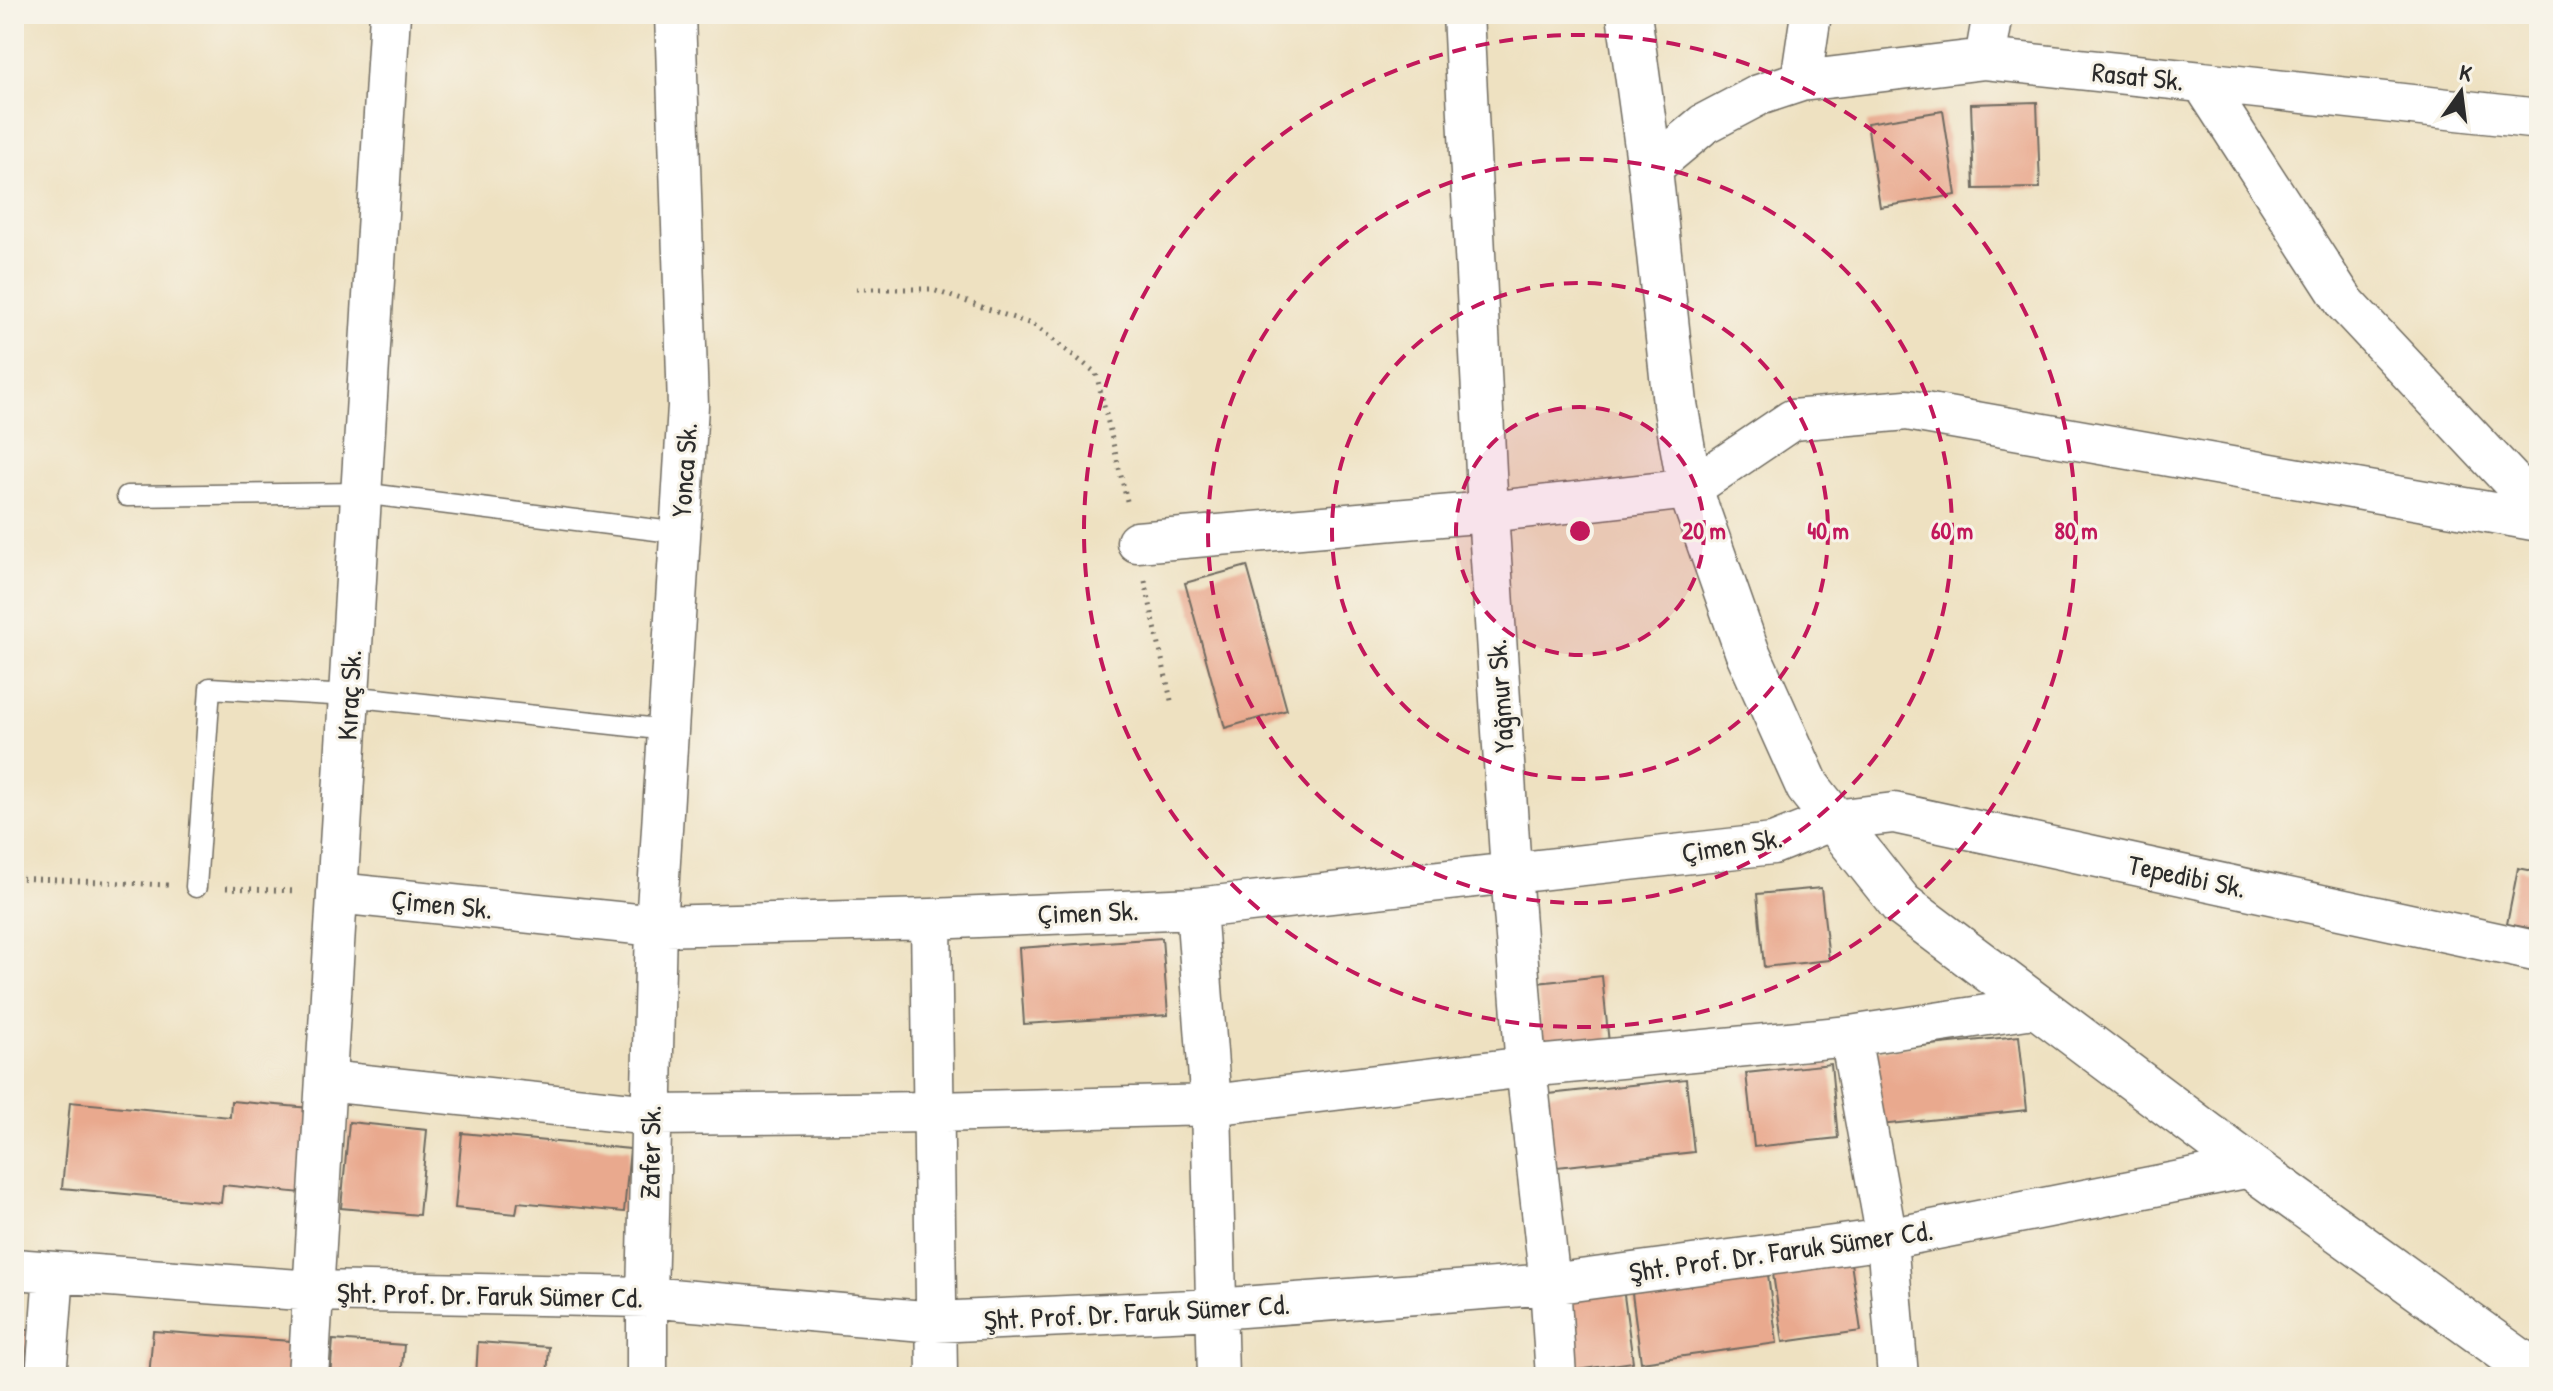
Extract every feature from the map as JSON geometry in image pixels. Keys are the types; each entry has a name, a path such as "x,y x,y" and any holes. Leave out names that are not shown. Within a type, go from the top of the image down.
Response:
{"street":[{"name":"Kıraç Sk.","path":"308,1377 390,14"},
{"name":"Yonca Sk.","path":"656,926 688,406 675,14"},
{"name":"Yağmur Sk.","path":"1463,14 1488,512 1511,872 1556,1377"},
{"path":"1629,14 1650,169 1675,404 1690,489 1747,651 1808,787 1901,904 2251,1167 2539,1375"},
{"path":"1801,81 1811,14"},
{"path":"1985,59 1993,14"},
{"name":"Rasat Sk.","path":"1650,169 1704,124 1759,95 1801,81 1985,59 2202,82 2345,303 2539,510"},
{"path":"2202,82 2539,119"},
{"path":"1137,542 1488,512 1690,489 1792,420 1907,410 2539,521"},
{"name":"Tepedibi Sk.","path":"1833,820 1894,813 2539,952"},
{"name":"Çimen Sk.","path":"337,893 656,926 1196,908 1773,844 1833,820"},
{"path":"1196,908 1211,1105 1218,1377"},
{"path":"931,919 937,1377"},
{"name":"Zafer Sk.","path":"647,1377 656,926"},
{"path":"326,1081 651,1115 1211,1105 1526,1067 1850,1036 2040,1007"},
{"path":"1850,1036 1887,1239 1898,1377"},
{"name":"Şht. Prof. Dr. Faruk Sümer Cd.","path":"14,1269 313,1291 647,1297 935,1322 1215,1309 1550,1284 1887,1239 2251,1167"},
{"path":"46,1377 54,1273"}],"lane":[{"path":"127,496 361,493 680,533"},
{"path":"196,887 210,688 349,696 668,730"}],"path":[{"path":"856,289 930,289 1034,325 1096,373 1172,705"}],"building":[{"path":"2037,102 2040,188 1974,189 1971,104"},
{"path":"1943,111 1956,195 1880,207 1867,123"},
{"path":"1247,566 1287,710 1225,728 1185,583"},
{"path":"2518,868 2539,872 2539,930 2507,924"},
{"path":"1821,888 1829,960 1764,967 1757,894"},
{"path":"1162,938 1168,1015 1024,1024 1019,948"},
{"path":"1602,976 1610,1053 1545,1060 1537,983"},
{"path":"2019,1036 2027,1110 1870,1126 1863,1052"},
{"path":"1831,1064 1838,1138 1754,1147 1746,1073"},
{"path":"1686,1079 1694,1152 1548,1168 1540,1095"},
{"path":"231,1101 310,1108 302,1193 223,1185 221,1203 62,1188 70,1102 230,1117"},
{"path":"349,1122 427,1130 419,1215 341,1208"},
{"path":"462,1133 630,1149 624,1212 518,1202 516,1214 455,1208"},
{"path":"1850,1256 1861,1331 1783,1342 1772,1267"},
{"path":"1767,1267 1777,1343 1641,1362 1631,1286"},
{"path":"1623,1288 1633,1362 1570,1371 1559,1296"},
{"path":"14,1329 29,1330 25,1377 14,1377"},
{"path":"153,1331 291,1341 289,1377 149,1377"},
{"path":"333,1340 404,1345 401,1377 330,1377"},
{"path":"478,1342 549,1347 547,1377 476,1377"}]}
